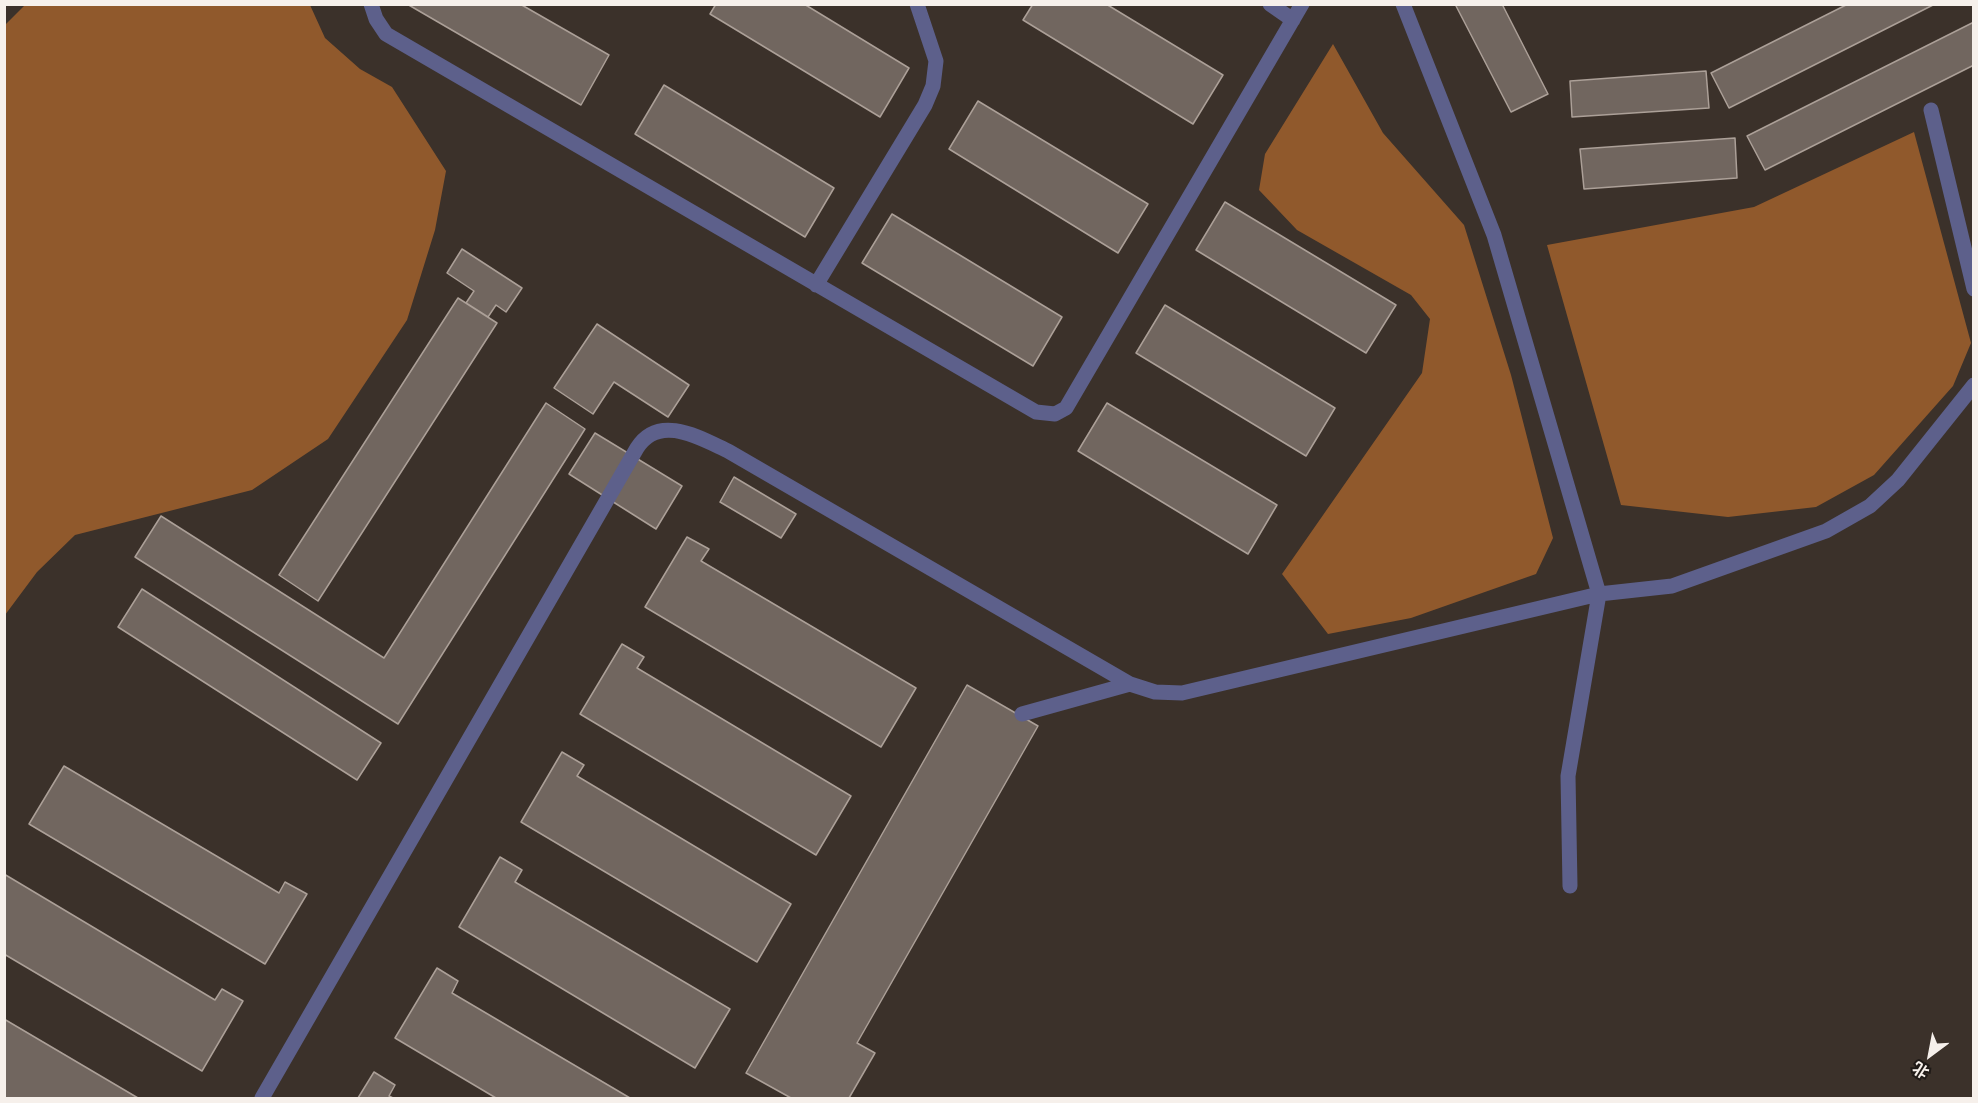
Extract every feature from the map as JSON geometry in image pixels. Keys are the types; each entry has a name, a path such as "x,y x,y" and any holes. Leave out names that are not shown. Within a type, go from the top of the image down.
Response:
{"lane":[{"path":"371,4 376,19 386,34 1036,412 1054,414 1066,408 1302,4"},
{"path":"816,285 925,105 933,86 936,61 917,4"},
{"path":"1270,4 1293,20"},
{"path":"1403,4 1494,235 1599,594 1568,776 1570,886"},
{"path":"1931,110 1974,289"},
{"path":"262,1098 637,448 648,435 664,431 686,432 728,451 1130,684 1155,692 1182,693 1599,594 1672,586 1826,531 1870,506 1898,480 1974,385"},
{"path":"1022,714 1130,684"}],"shaded area":[{"path":"25,5 310,5 325,38 360,69 392,87 446,171 435,230 407,320 328,439 252,490 75,535 37,572 5,615 4,26"},
{"path":"1333,44 1383,133 1464,225 1511,375 1553,538 1536,574 1411,618 1328,634 1282,574 1422,373 1430,319 1411,295 1297,230 1259,190 1265,154"},
{"path":"1914,132 1971,343 1953,386 1874,475 1816,507 1728,517 1621,505 1547,245 1754,207"}],"building":[{"path":"407,4 520,4 609,55 581,105"},
{"path":"716,4 804,4 909,68 880,117 710,14"},
{"path":"1033,4 1106,4 1223,75 1193,124 1023,20"},
{"path":"1455,4 1502,4 1548,94 1511,112"},
{"path":"1848,4 1935,4 1729,108 1711,73"},
{"path":"1974,22 1974,65 1765,170 1747,136"},
{"path":"1706,71 1709,108 1572,117 1570,81"},
{"path":"664,85 834,188 805,237 635,134"},
{"path":"978,101 1148,204 1118,253 949,149"},
{"path":"1735,138 1737,178 1584,189 1580,149"},
{"path":"1225,202 1396,305 1366,353 1196,250"},
{"path":"892,214 1062,317 1033,366 862,263"},
{"path":"462,249 522,288 506,312 496,305 488,317 466,303 474,291 447,273"},
{"path":"458,298 497,323 318,601 279,575"},
{"path":"1165,305 1335,408 1306,456 1136,353"},
{"path":"597,324 689,385 668,417 614,382 593,414 554,388"},
{"path":"546,403 585,429 398,724 135,557 161,516 384,658"},
{"path":"1107,403 1277,505 1248,554 1078,451"},
{"path":"595,433 682,486 656,529 569,474"},
{"path":"734,477 796,514 781,538 720,502"},
{"path":"687,537 709,549 701,561 916,688 881,747 645,607"},
{"path":"142,589 381,743 357,780 118,627"},
{"path":"622,644 644,657 637,668 851,796 816,855 580,714"},
{"path":"967,685 1038,726 857,1043 875,1053 849,1098 791,1098 746,1073"},
{"path":"562,752 584,765 577,776 791,904 757,962 521,822"},
{"path":"64,766 279,893 285,882 307,894 265,964 29,824"},
{"path":"500,857 522,870 515,882 730,1009 695,1068 459,927"},
{"path":"4,874 215,1000 222,989 243,1001 202,1071 4,954"},
{"path":"437,968 458,981 452,993 630,1098 496,1098 395,1038"},
{"path":"4,1019 138,1098 4,1098"},
{"path":"374,1072 395,1085 389,1096 393,1098 358,1098"}]}
